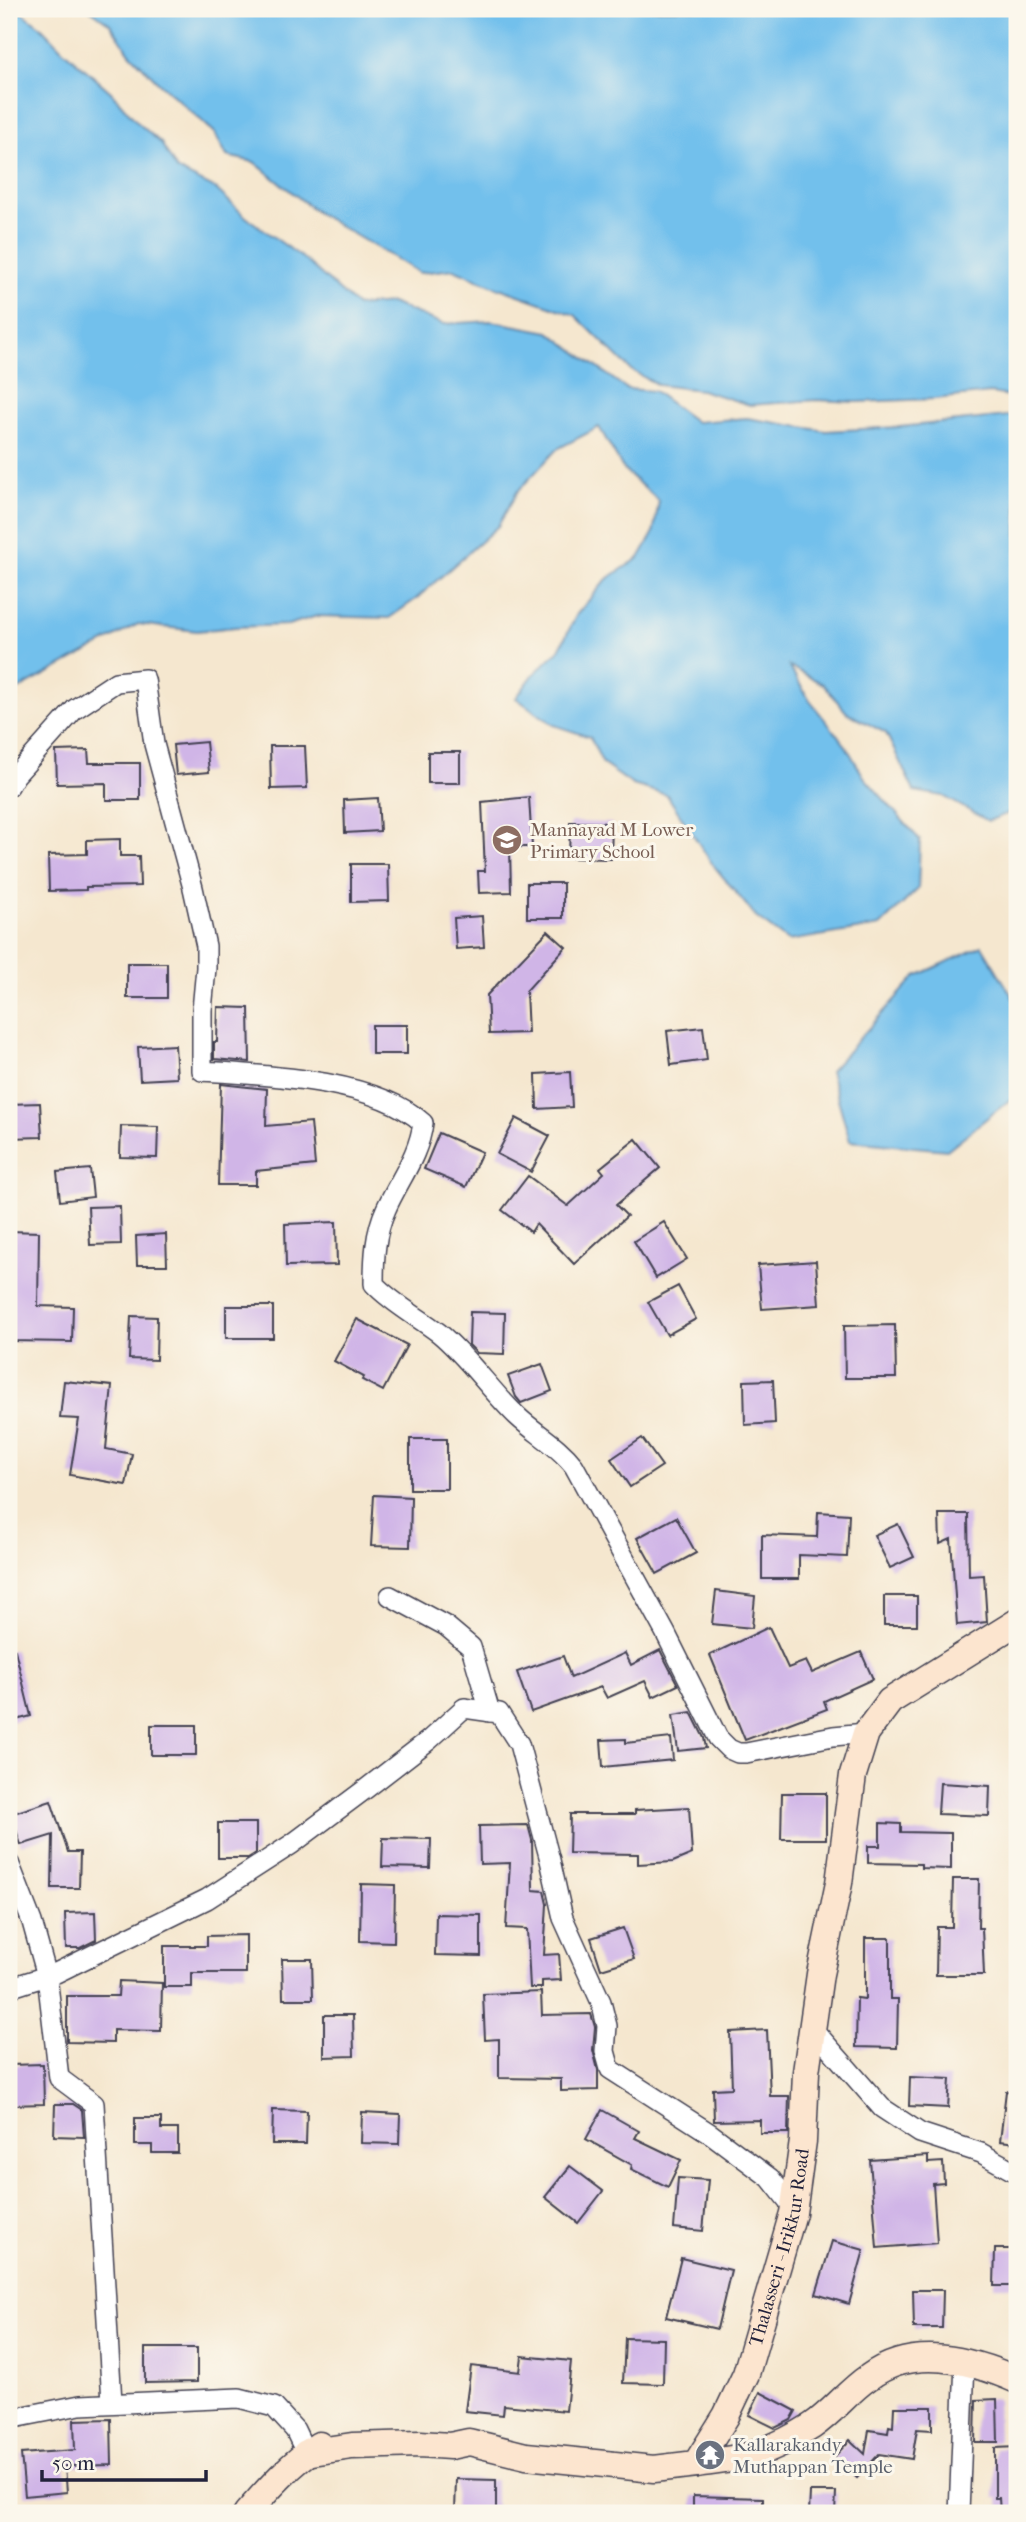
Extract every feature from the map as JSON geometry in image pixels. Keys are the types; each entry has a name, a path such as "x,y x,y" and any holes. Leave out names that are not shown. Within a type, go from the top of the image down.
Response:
{"main road":[{"name":"Thalasseri - Irikkur Road","path":"696,2464 726,2416 746,2374 793,2207 803,2141 806,2071 820,1974 839,1883 853,1775 866,1733 890,1701 1017,1622"},
{"path":"247,2513 275,2481 306,2453 352,2446 450,2446 469,2442 526,2456 654,2469 753,2454 811,2426 869,2376 886,2367 936,2357 965,2361 1017,2380"}],"street":[{"path":"9,786 75,709 116,682 145,680 154,744 206,946 202,1071 315,1081 373,1096 409,1110 423,1124 421,1140 384,1211 374,1249 374,1284 388,1299 439,1334 516,1415 563,1451 574,1466 665,1632 718,1738 729,1749 737,1753 762,1752 833,1736 866,1733"},
{"path":"390,1595 446,1626 471,1647 491,1712"},
{"path":"9,1988 47,1976 207,1899 292,1844 368,1788 429,1740 464,1708 499,1713 519,1744 563,1918 601,2002 607,2026 605,2051 610,2069 711,2134 770,2178 793,2207"},
{"path":"9,1863 32,1922 47,1976 59,2078 94,2104 112,2402"},
{"path":"812,2028 882,2108 920,2133 981,2153 1017,2173"},
{"path":"960,2513 965,2361"},
{"path":"9,2419 79,2405 239,2398 274,2407 295,2430 306,2453"}],"water":[{"path":"9,9 17,9 40,26 111,92 137,122 161,143 177,170 216,189 246,217 304,259 357,306 391,303 443,324 491,321 549,332 627,389 654,391 696,422 747,418 826,431 899,427 1017,415 1017,810 988,821 943,796 914,791 886,733 847,713 823,684 789,666 810,701 846,746 864,777 920,840 918,889 880,926 788,941 757,918 713,865 667,795 633,785 603,764 590,737 554,725 516,698 534,674 559,650 577,614 607,579 639,558 653,534 659,501 624,470 599,427 557,449 517,492 498,526 416,599 389,618 317,616 288,625 197,631 138,624 17,690 9,704"},
{"path":"89,9 1017,9 1017,397 990,393 935,399 856,402 816,400 750,405 701,390 658,385 631,370 575,315 454,269 420,273 319,214 254,162 227,156 214,132 130,53 110,24"},
{"path":"982,946 1017,1004 1017,1094 947,1150 850,1141 830,1071 916,976"}],"building":[{"path":"206,742 209,772 176,775 173,745"},
{"path":"270,746 305,746 307,788 271,789"},
{"path":"88,750 89,763 140,763 140,800 106,800 106,783 57,784 56,751"},
{"path":"428,752 460,752 460,783 428,783"},
{"path":"529,797 532,847 510,847 511,892 479,893 478,871 485,871 482,802"},
{"path":"378,798 380,831 345,833 344,800"},
{"path":"570,822 612,823 611,859 569,858"},
{"path":"120,839 120,856 139,856 140,886 49,891 48,855 87,854 87,840"},
{"path":"351,864 388,864 389,901 351,902"},
{"path":"527,883 563,883 563,918 527,918"},
{"path":"482,916 484,947 456,949 454,918"},
{"path":"548,931 566,947 526,991 528,1033 489,1034 487,995"},
{"path":"127,963 167,963 167,998 127,998"},
{"path":"218,1007 249,1008 250,1062 214,1059"},
{"path":"372,1025 407,1025 407,1054 372,1054"},
{"path":"703,1027 707,1060 671,1065 667,1031"},
{"path":"175,1045 177,1078 140,1080 138,1047"},
{"path":"570,1072 572,1107 537,1109 536,1074"},
{"path":"221,1084 267,1089 266,1126 311,1122 315,1165 256,1171 256,1185 218,1185"},
{"path":"40,1103 42,1137 9,1138 9,1104"},
{"path":"516,1118 550,1136 531,1172 497,1154"},
{"path":"121,1126 158,1127 157,1158 120,1157"},
{"path":"439,1133 482,1152 466,1187 424,1169"},
{"path":"636,1139 660,1168 616,1205 627,1216 574,1264 536,1224 531,1232 502,1210 528,1176 568,1206 604,1173 600,1168"},
{"path":"90,1169 93,1197 60,1201 57,1172"},
{"path":"120,1206 121,1244 90,1245 88,1207"},
{"path":"336,1222 337,1265 286,1266 285,1224"},
{"path":"664,1222 687,1259 656,1278 634,1241"},
{"path":"9,1231 39,1232 38,1306 73,1307 72,1342 9,1341"},
{"path":"166,1234 167,1265 137,1265 136,1236"},
{"path":"816,1261 819,1305 762,1309 758,1265"},
{"path":"678,1286 696,1319 667,1335 648,1302"},
{"path":"226,1306 273,1306 273,1338 226,1338"},
{"path":"470,1312 505,1313 504,1354 477,1353 469,1345"},
{"path":"131,1316 157,1317 156,1360 129,1359"},
{"path":"357,1319 407,1345 383,1391 334,1361"},
{"path":"895,1325 896,1378 845,1378 844,1326"},
{"path":"542,1364 552,1391 521,1403 508,1376"},
{"path":"773,1380 775,1423 745,1425 744,1381"},
{"path":"64,1381 112,1386 106,1449 132,1454 126,1485 70,1475 79,1419 60,1418"},
{"path":"642,1438 662,1466 630,1487 611,1459"},
{"path":"410,1439 447,1439 447,1489 410,1489"},
{"path":"374,1495 411,1497 410,1547 371,1546"},
{"path":"818,1512 849,1514 847,1557 799,1555 799,1579 762,1579 762,1535 817,1537"},
{"path":"939,1514 968,1514 969,1576 984,1575 987,1622 957,1625 951,1539 940,1544"},
{"path":"676,1517 696,1553 657,1574 637,1538"},
{"path":"898,1524 914,1557 890,1568 874,1535"},
{"path":"716,1591 755,1596 752,1628 712,1624"},
{"path":"884,1596 917,1596 917,1625 884,1625"},
{"path":"769,1627 788,1668 806,1661 812,1673 861,1652 873,1679 824,1701 827,1709 745,1740 710,1655"},
{"path":"15,1650 31,1716 9,1722 9,1651"},
{"path":"660,1650 678,1685 653,1697 645,1681 607,1698 601,1687 531,1712 517,1672 563,1656 571,1678 625,1653 631,1665"},
{"path":"691,1712 706,1748 678,1751 673,1715"},
{"path":"151,1725 196,1725 196,1755 151,1755"},
{"path":"671,1738 673,1760 603,1767 601,1740 626,1739 626,1743"},
{"path":"940,1783 990,1786 989,1816 938,1814"},
{"path":"782,1793 826,1793 826,1839 781,1839"},
{"path":"51,1801 68,1852 80,1852 79,1888 52,1888 53,1835 21,1845 11,1814"},
{"path":"689,1807 692,1854 673,1862 638,1864 638,1854 569,1853 570,1814 635,1814 635,1810"},
{"path":"218,1823 256,1823 256,1853 248,1858 218,1858"},
{"path":"880,1823 901,1824 901,1832 951,1833 951,1869 921,1868 921,1864 868,1863 868,1846 880,1846"},
{"path":"528,1825 532,1840 533,1890 544,1891 547,1904 544,1955 559,1954 561,1980 542,1981 542,1988 530,1988 527,1929 506,1928 510,1863 480,1864 479,1826"},
{"path":"383,1838 431,1839 430,1868 382,1867"},
{"path":"953,1879 979,1879 978,1928 982,1928 984,1975 936,1975 937,1927 952,1927"},
{"path":"361,1884 395,1885 394,1942 360,1941"},
{"path":"95,1912 96,1940 80,1948 66,1948 65,1913"},
{"path":"436,1914 481,1915 481,1956 435,1955"},
{"path":"623,1928 634,1959 601,1969 591,1938"},
{"path":"246,1935 246,1973 192,1973 192,1987 164,1987 164,1946 207,1946 207,1936"},
{"path":"865,1938 890,1938 890,1999 898,1999 897,2048 856,2047 857,1998 865,1999"},
{"path":"282,1959 312,1959 313,1999 283,1999"},
{"path":"119,1981 162,1983 161,2031 113,2030 113,2043 67,2042 67,1996 118,1996"},
{"path":"541,1992 542,2015 591,2014 595,2027 593,2050 598,2070 598,2090 561,2091 561,2079 499,2078 499,2039 485,2040 483,1994"},
{"path":"324,2015 353,2015 354,2056 324,2057"},
{"path":"767,2030 770,2096 789,2096 788,2133 760,2133 760,2120 714,2121 713,2089 732,2088 730,2032"},
{"path":"43,2064 44,2104 9,2105 9,2065"},
{"path":"910,2077 950,2079 948,2108 909,2106"},
{"path":"1006,2091 1017,2092 1017,2143 1000,2141"},
{"path":"55,2104 73,2104 82,2110 84,2137 54,2136"},
{"path":"273,2110 307,2111 306,2144 272,2144"},
{"path":"602,2110 639,2131 635,2138 681,2160 668,2187 631,2169 632,2165 586,2139"},
{"path":"362,2112 400,2114 399,2144 361,2143"},
{"path":"135,2118 161,2118 161,2129 178,2129 178,2153 152,2153 152,2145 135,2145"},
{"path":"928,2156 928,2163 943,2162 944,2183 933,2184 937,2243 877,2248 870,2160"},
{"path":"570,2166 603,2191 578,2223 545,2197"},
{"path":"678,2178 708,2180 703,2231 674,2228"},
{"path":"832,2241 864,2250 849,2304 816,2294"},
{"path":"995,2249 1017,2249 1017,2286 994,2286"},
{"path":"681,2258 731,2270 717,2329 666,2317"},
{"path":"913,2290 943,2290 942,2328 914,2328"},
{"path":"625,2338 664,2339 663,2384 623,2383"},
{"path":"145,2348 197,2348 197,2382 145,2383"},
{"path":"522,2356 571,2361 566,2411 504,2405 503,2415 465,2411 471,2366 520,2372"},
{"path":"760,2392 796,2411 791,2420 775,2428 749,2415"},
{"path":"997,2399 998,2442 975,2442 976,2400"},
{"path":"894,2407 932,2407 932,2430 917,2429 912,2459 879,2454 857,2478 834,2457 850,2440 865,2454 869,2430 888,2433 889,2426 893,2427"},
{"path":"111,2419 112,2465 65,2466 67,2492 25,2496 21,2454 75,2450 74,2420"},
{"path":"1017,2447 1017,2513 1000,2513 999,2498 995,2498 995,2448"},
{"path":"456,2479 496,2480 496,2513 455,2513"},
{"path":"810,2492 836,2492 835,2513 809,2513"},
{"path":"693,2496 763,2498 763,2513 693,2513"}],"place":[{"name":"Mannayad M Lower Primary School","path":"507,840"},
{"name":"Kallarakandy Muthappan Temple","path":"710,2455"}]}
